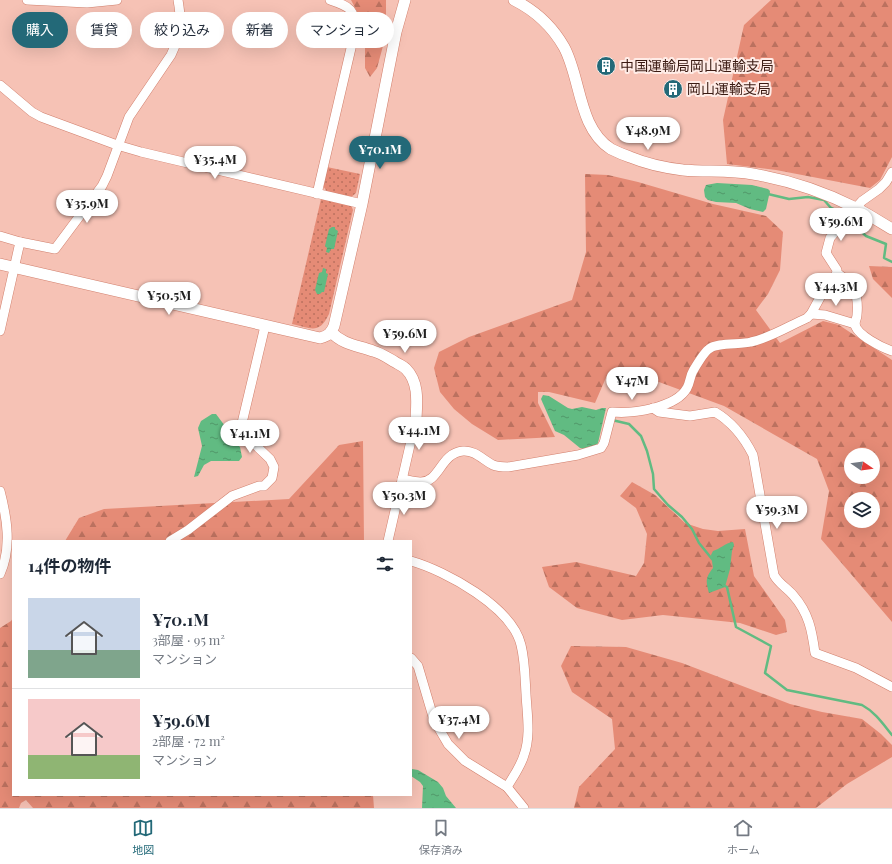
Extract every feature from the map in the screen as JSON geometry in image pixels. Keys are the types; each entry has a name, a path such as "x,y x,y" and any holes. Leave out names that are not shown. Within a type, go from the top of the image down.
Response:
{"street":[{"path":"27,0 61,3 87,3 117,0"},
{"path":"0,236 20,242 55,249 102,186 129,116 171,55 176,45 181,17 178,0"},
{"path":"317,194 355,31 355,16 348,7 330,0"},
{"path":"0,264 265,326 320,338 326,336 331,332 334,326 362,204 396,32 405,0"},
{"path":"514,0 542,19 558,38 570,63 582,103 593,130 603,143 610,148 636,159 670,168 682,170 740,172 782,180 856,208 892,230"},
{"path":"0,85 32,112 41,117 117,145 362,204"},
{"path":"855,324 857,315 857,299 854,289 849,281 837,273 837,270 826,253 827,244 830,238 862,201 883,186 892,172"},
{"path":"0,331 4,293 14,267 20,242"},
{"path":"402,479 421,482 430,480 436,475 447,458 455,453 463,451 480,455 499,467 508,467 593,451 601,448 604,443 612,412 623,413 653,408 674,401 682,396 687,388 693,371 709,348 715,346 741,344 762,339 807,318 837,273"},
{"path":"811,314 825,315 855,324 857,328 872,342 892,351"},
{"path":"172,540 188,530 232,496 259,486 264,486 272,478 274,467 270,459 246,436 242,423 265,326"},
{"path":"331,332 338,339 346,343 374,351 406,368 414,383 417,399 416,419 388,540"},
{"path":"653,408 659,412 690,416 715,412 738,431 747,443 753,455 774,575 777,581 796,598 807,616 812,630 815,653 856,668 892,687"},
{"path":"0,492 7,520 7,550 0,574"},
{"path":"412,561 453,578 491,603 509,620 521,644 525,677 528,738 524,755 507,787"},
{"path":"412,659 418,666 434,720 448,744 465,761 507,787 524,808"}],"green space":[{"path":"351,0 386,0 386,12 357,12"},
{"path":"771,0 892,0 892,157 880,180 870,188 776,170 727,164 723,120 744,25"},
{"path":"365,48 382,48 377,68 370,77 365,68"},
{"path":"327,167 360,174 356,193 350,198 328,193 323,186"},
{"path":"585,174 608,175 638,182 713,204 766,216 783,232 780,270 768,294 756,310 780,343 823,321 839,325 892,360 892,622 821,539 829,491 817,459 724,406 640,375 608,373 595,403 549,392 538,392 538,403 555,437 498,440 472,424 454,409 440,392 434,368 439,352 469,337 572,300 586,252"},
{"path":"321,199 351,205 353,210 329,314 322,325 309,328 292,324"},
{"path":"869,266 892,267 892,298 873,279"},
{"path":"363,441 364,540 66,540 79,518 104,509 289,499 339,445"},
{"path":"632,482 655,495 685,523 703,529 718,531 745,529 754,576 785,620 787,632 776,635 740,623 663,615 622,620 577,608 549,587 542,567 576,562 636,576 644,563 647,534 636,508 620,496"},
{"path":"12,620 12,796 373,796 374,808 33,808 26,800 21,803 19,808 0,808 0,628"},
{"path":"571,646 626,647 682,663 790,704 822,712 862,719 892,745 892,757 847,784 816,808 574,808 579,787 615,749 612,719 572,692 561,666"}],"water":[{"path":"717,183 752,185 768,189 770,191 766,209 763,212 750,209 736,203 708,200 705,197 704,190 706,185"},
{"path":"335,227 338,231 334,249 331,249 329,253 326,252 327,248 325,246 329,229"},
{"path":"323,268 326,269 326,273 328,274 324,292 317,294 315,290 319,273 322,272"},
{"path":"543,395 549,396 572,409 582,407 596,410 606,408 596,446 584,449 580,448 564,435 555,431 541,399"},
{"path":"212,414 216,414 225,426 228,436 240,447 242,457 239,461 211,461 204,465 198,476 194,477 202,446 198,428 201,421"},
{"path":"733,542 734,545 730,569 725,587 709,593 707,580 713,568 711,555 713,551"},
{"path":"412,769 418,770 438,782 443,788 446,796 456,808 422,808 423,786 412,777"}],"waterway":[{"path":"768,194 789,199 808,197 824,200 831,208 840,212"},
{"path":"852,223 866,236 886,244 884,258 892,262"},
{"path":"612,420 629,424 641,436 647,451 653,474 654,489 692,529 699,543 712,559"},
{"path":"723,585 727,587 736,627 771,646 765,673 787,690 862,705 875,715 892,735"}],"place":[{"name":"中国運輸局岡山運輸支局","path":"606,66"},
{"name":"岡山運輸支局","path":"673,89"}]}
